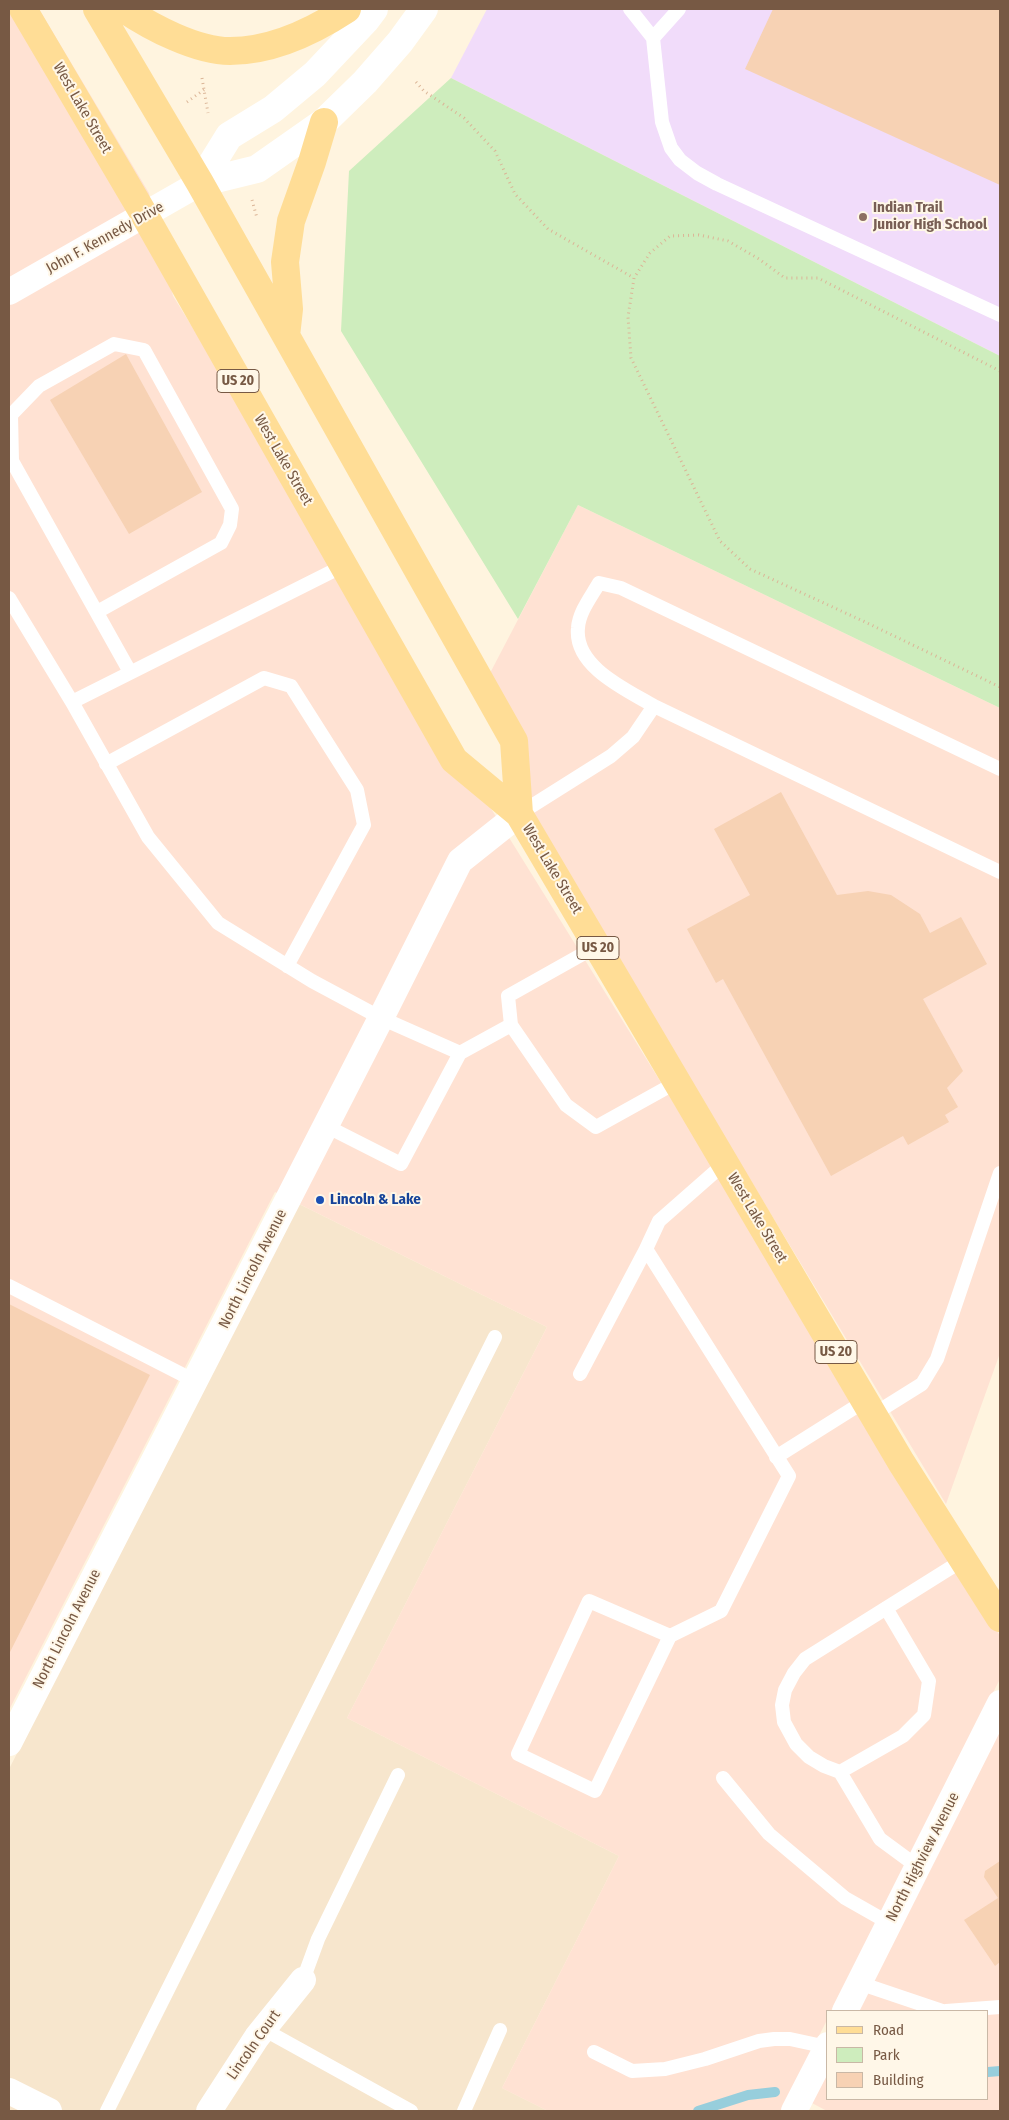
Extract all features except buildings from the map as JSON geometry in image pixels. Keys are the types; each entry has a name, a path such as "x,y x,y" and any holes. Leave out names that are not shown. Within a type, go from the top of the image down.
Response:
{"main road":[{"name":"West Lake Street","path":"23,9 145,216 454,760 519,814 870,1408 1000,1618"},
{"name":"West Lake Street","path":"97,9 200,183 514,741 519,814"},
{"path":"124,9 145,23 191,42 228,51 256,49 292,39 347,9"},
{"name":"John F. Kennedy Drive","path":"200,183 229,136 273,109 315,74 374,9"},
{"name":"John F. Kennedy Drive","path":"200,183 257,169 324,122 365,82 400,42 424,9"},
{"path":"286,336 290,309 285,262 291,221 324,122"}],"street":[{"name":"John F. Kennedy Drive","path":"9,292 200,183"},
{"name":"North Lincoln Avenue","path":"9,1744 460,861 519,814"},
{"name":"North Highview Avenue","path":"846,2010 1000,1703"},
{"name":"Lincoln Court","path":"209,2111 263,2029 303,1980"},
{"path":"794,2111 826,2048"},
{"path":"9,2090 49,2111"}],"lane":[{"path":"630,9 653,38 662,122 671,148 680,160 697,173 717,184 1000,315"},
{"path":"653,38 679,9"},
{"path":"97,612 221,543 230,525 232,509 144,350 114,344 39,386 11,415 10,461 130,672"},
{"path":"72,702 344,566"},
{"path":"1000,769 621,588 599,583 581,615 578,627 578,640 593,667 613,682 654,706 1000,872"},
{"path":"9,598 72,702 148,838 218,923 287,966 381,1018 460,1053"},
{"path":"106,764 264,678 291,686 358,790 364,825 287,966"},
{"path":"519,814 611,756 633,737 654,706"},
{"path":"597,946 508,996 511,1025 566,1105 596,1127 677,1082"},
{"path":"326,1126 401,1164 460,1053 511,1025"},
{"path":"580,1374 659,1221 725,1163"},
{"path":"776,1457 870,1408 922,1384 938,1359 1000,1172"},
{"path":"646,1249 789,1476 721,1611 670,1636 595,1791 518,1754 589,1601 670,1636"},
{"path":"9,1286 195,1381"},
{"path":"107,2111 495,1337"},
{"path":"918,1866 880,1839 840,1772 824,1766 809,1757 796,1744 784,1722 782,1705 785,1690 794,1673 805,1659 963,1560"},
{"path":"840,1772 903,1736 924,1715 929,1682 886,1608"},
{"path":"303,1980 318,1939 398,1775"},
{"path":"722,1778 769,1834 788,1851 845,1898 889,1923"},
{"path":"859,1983 939,2010"},
{"path":"960,2010 1000,2007"},
{"path":"263,2029 411,2111"},
{"path":"464,2111 500,2030"},
{"path":"594,2052 632,2071 665,2069 705,2059 759,2041 774,2039 790,2039 826,2046"}],"path":[{"path":"416,82 424,91 464,118 495,151 515,194 548,229 634,278"},
{"path":"185,103 205,89 209,118"},
{"path":"1000,371 818,278 785,278 759,259 728,241 699,235 670,236 650,253 634,278 628,317 631,358 720,542 750,569 1000,687"}],"shaded area":[{"path":"9,9 39,9 149,193 173,296 665,1089 1000,1636 1000,1679 832,2010 826,2010 826,2022 781,2111 548,2111 502,2088 619,1856 347,1718 547,1327 275,1192 9,1710"},
{"name":"Indian Trail Junior High School","path":"487,9 1000,9 1000,356 451,78"},
{"path":"578,505 1000,708 1000,1353 946,1504 533,820 489,675"},
{"path":"299,1204 547,1327 347,1718 619,1856 502,2088 548,2111 9,2111 9,1769"},
{"path":"1000,1724 1000,2111 827,2111 810,2102 826,2070 826,2100 989,2100 989,2010 856,2010"}],"green space":[{"path":"451,78 1000,356 1000,708 578,505 518,619 341,331 349,171"}],"waterway":[{"path":"989,2072 1000,2071"},
{"path":"698,2111 748,2095 775,2092"}],"place":[{"name":"Indian Trail Junior High School","path":"863,217"},
{"name":"Lincoln & Lake","path":"320,1200"}]}
